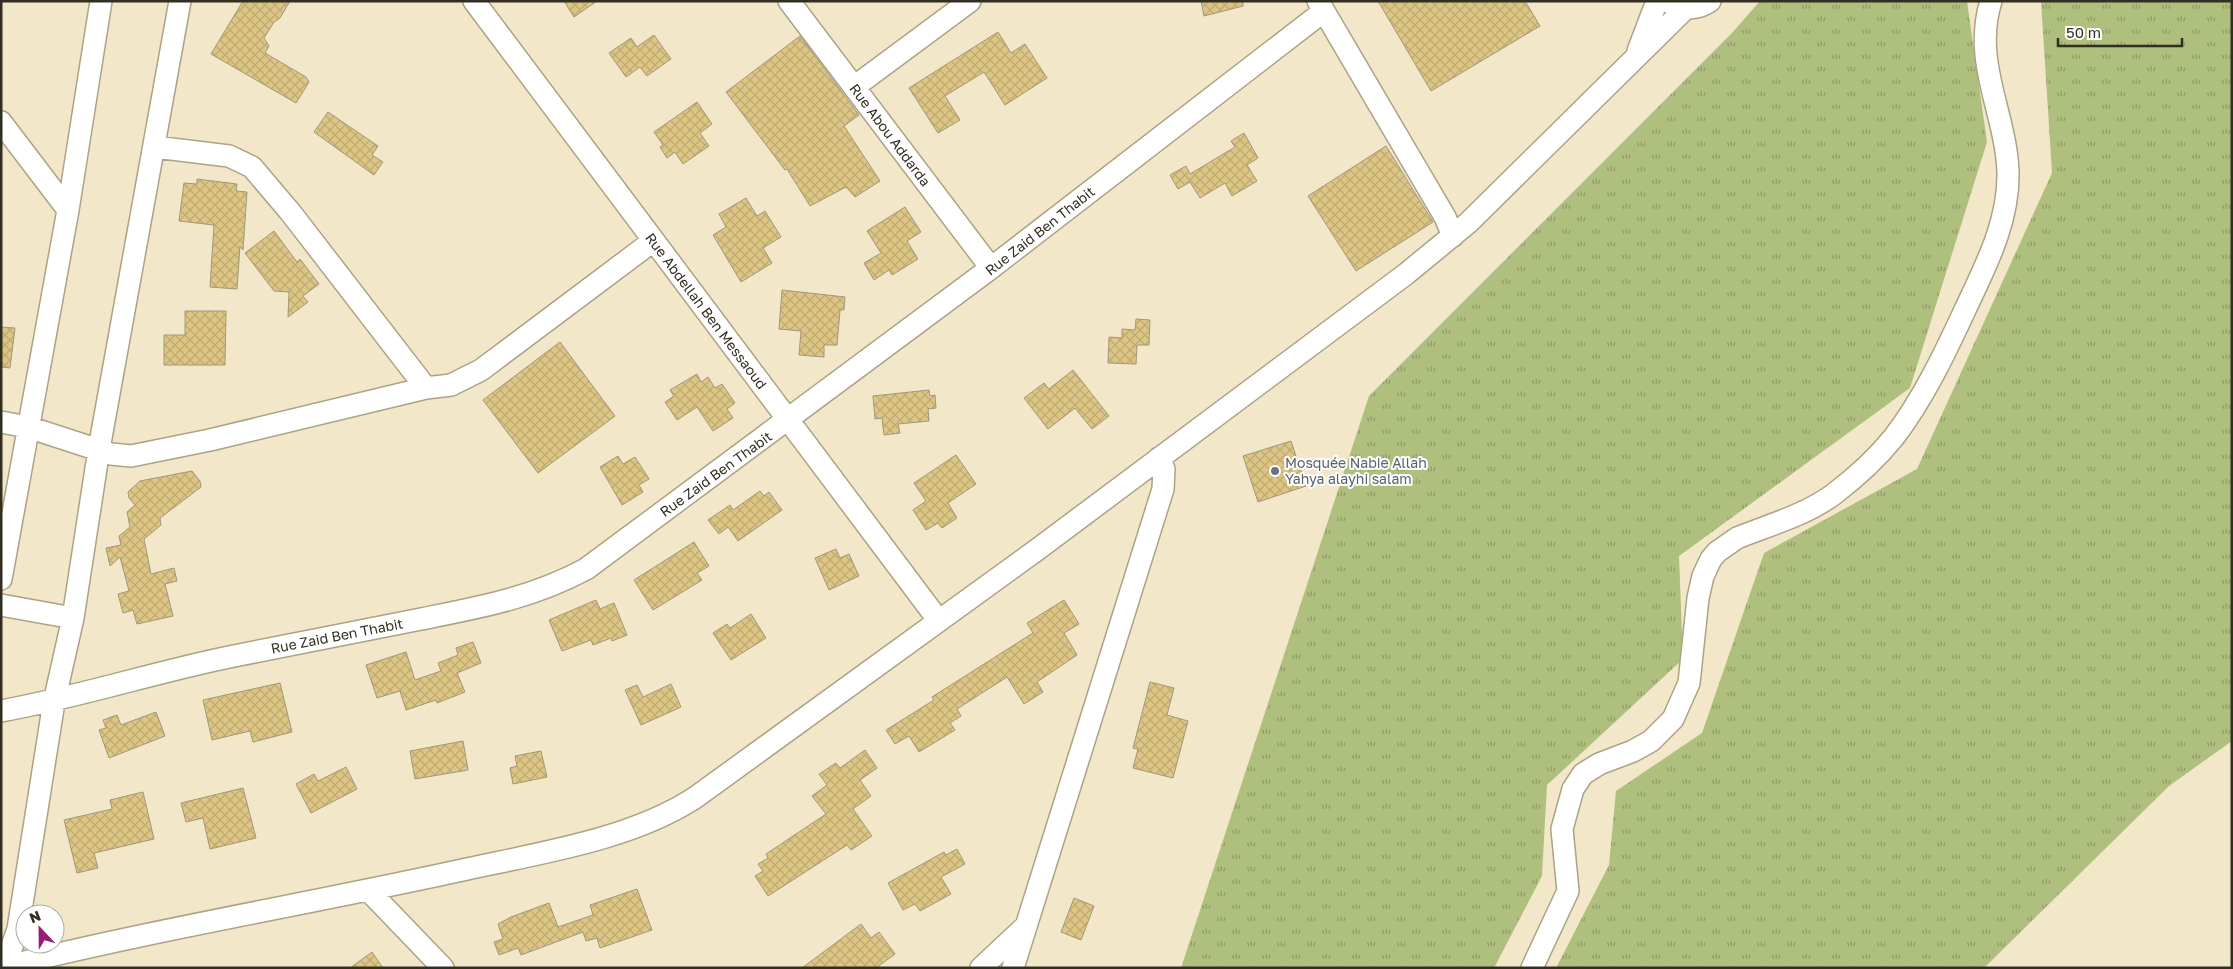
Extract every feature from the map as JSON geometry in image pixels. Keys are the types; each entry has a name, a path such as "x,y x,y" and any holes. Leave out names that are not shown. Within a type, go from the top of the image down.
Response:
{"street":[{"path":"1,579 68,210 102,1"},
{"path":"3,966 18,929 54,702 73,618 99,449 180,1"},
{"name":"Rue Abdellah Ben Messaoud","path":"474,1 653,242 789,420 936,618 937,622"},
{"name":"Rue Abou Addarda","path":"789,1 991,268"},
{"path":"854,87 970,1"},
{"path":"1636,56 1657,1"},
{"path":"3,966 83,947 369,891 537,854 652,822 696,797 937,622 1406,274 1454,236 1636,56 1676,5 1696,8 1710,1"},
{"path":"1532,968 1568,891 1562,829 1570,794 1577,780 1584,774 1599,764 1634,751 1651,741 1673,719 1689,683 1699,586 1711,558 1737,538 1808,509 1832,496 1855,476 1894,437 1927,388 1949,344 1993,250 2007,195 2008,174 2005,146 1984,50 1985,22 1990,1"},
{"path":"1321,6 1445,217 1454,236"},
{"name":"Rue Zaid Ben Thabit","path":"1,711 54,702 100,688 228,658 481,608 557,585 586,569 789,420 991,268 1321,6"},
{"path":"1,122 68,210"},
{"path":"155,147 229,156 252,167 291,213 426,388"},
{"path":"1,422 28,427 122,456 144,454 426,388 451,385 481,370 653,242"},
{"path":"1013,968 1163,489 1164,468 1159,458"},
{"path":"1,605 73,618"},
{"path":"369,891 443,968"},
{"path":"981,968 1028,924"},
{"path":"45,968 83,947"}],"green space":[{"path":"1760,1 1967,1 1987,142 1910,388 1679,556 1683,659 1547,785 1542,876 1494,968 1181,968 1369,396 1732,33"},
{"path":"2041,1 2232,1 2232,741 2169,786 1984,968 1556,968 1609,865 1616,791 1702,733 1764,553 1917,469 2052,173"}],"building":[{"path":"243,1 290,1 280,18 274,22 264,38 269,46 265,53 306,77 309,82 296,103 211,54"},
{"path":"564,1 597,1 574,17"},
{"path":"1201,1 1243,1 1243,6 1204,16"},
{"path":"1378,1 1525,1 1540,26 1431,91"},
{"path":"998,32 1011,53 1025,44 1047,78 1005,105 984,72 945,96 960,120 938,133 909,88"},
{"path":"654,35 671,59 647,76 640,67 626,77 609,53 631,38 637,47"},
{"path":"800,36 859,115 844,126 880,181 855,197 846,187 810,206 787,169 785,170 726,92"},
{"path":"697,102 712,124 700,133 709,146 683,164 675,152 667,158 660,147 663,145 654,132"},
{"path":"328,112 378,146 372,155 383,162 374,175 314,132"},
{"path":"1244,133 1258,158 1247,165 1257,181 1232,196 1225,183 1200,198 1190,182 1178,189 1170,175 1186,166 1190,174 1235,147 1231,141"},
{"path":"1386,146 1433,222 1356,271 1308,196"},
{"path":"197,179 237,184 236,191 247,192 243,250 240,246 237,289 210,287 214,225 179,221 184,183 197,184"},
{"path":"746,198 757,216 765,211 781,237 763,248 772,263 741,282 713,235 726,227 719,214"},
{"path":"905,207 921,232 907,241 918,259 892,275 889,270 874,280 864,263 881,253 867,231"},
{"path":"274,231 297,262 300,259 319,284 303,296 308,302 288,317 289,292 274,291 245,253"},
{"path":"782,290 845,297 844,310 840,310 837,345 824,345 824,357 799,355 801,331 779,329"},
{"path":"185,311 226,311 225,365 164,365 164,335 185,335"},
{"path":"1136,319 1150,320 1149,345 1137,345 1136,364 1108,363 1109,337 1122,338 1122,329 1135,330"},
{"path":"1,327 15,328 10,368 1,367"},
{"path":"560,342 615,416 538,473 483,400"},
{"path":"1073,370 1109,416 1092,429 1075,408 1048,429 1024,398 1044,383 1049,389"},
{"path":"697,374 701,382 708,377 715,388 722,384 735,403 727,409 733,418 713,431 697,407 677,420 665,402 674,396 670,390"},
{"path":"929,390 930,396 935,395 936,408 928,409 929,421 898,424 900,433 884,435 882,418 875,419 873,396"},
{"name":"Mosquée Nabie Allah Yahya alayhi salam","path":"1291,441 1306,486 1258,502 1243,456"},
{"path":"956,455 976,484 948,503 957,518 942,528 938,523 926,530 913,510 926,501 914,483"},
{"path":"618,456 623,464 635,457 649,479 639,485 643,492 622,505 600,467"},
{"path":"192,471 200,481 201,487 160,518 161,525 144,539 151,574 174,568 177,581 165,584 173,616 137,624 133,610 123,613 118,594 129,591 120,557 110,566 106,548 121,545 119,536 130,527 127,512 135,505 129,498 128,492 140,481"},
{"path":"760,491 764,496 769,492 782,510 738,541 728,527 719,534 708,520 730,505 733,510"},
{"path":"694,542 709,566 697,573 702,580 653,610 634,580"},
{"path":"836,549 840,558 849,554 859,576 829,590 815,558"},
{"path":"596,600 600,609 614,603 627,635 612,641 611,638 593,645 591,640 562,651 549,620"},
{"path":"1064,600 1079,624 1064,633 1077,655 1037,682 1043,692 1024,704 1007,677 957,709 961,716 950,723 955,730 919,752 909,736 895,744 886,730 934,700 932,697 1033,633 1027,623"},
{"path":"751,614 766,638 731,660 713,633 727,624 730,628"},
{"path":"473,642 481,663 457,673 465,692 437,703 436,700 406,710 400,691 377,698 366,665 406,652 415,680 441,671 438,663 458,655 456,648"},
{"path":"1150,682 1174,688 1167,715 1188,721 1173,778 1133,768 1138,749 1133,748"},
{"path":"280,683 292,732 253,742 250,731 212,740 203,700"},
{"path":"671,684 681,707 641,725 625,690 637,685 643,697"},
{"path":"156,712 165,736 109,758 99,730 106,728 103,720 117,715 121,725"},
{"path":"463,741 468,770 415,779 410,751"},
{"path":"865,750 877,768 860,780 871,796 853,809 872,836 851,850 847,845 768,896 755,876 763,871 758,864 768,858 766,854 826,814 812,796 827,785 819,774 836,763 840,768"},
{"path":"541,751 547,777 513,784 510,768 517,766 515,756"},
{"path":"346,767 357,789 311,813 296,784 314,774 318,781"},
{"path":"243,788 256,838 210,849 203,818 186,822 181,803"},
{"path":"143,792 154,839 94,853 98,868 77,873 64,820 112,809 110,800"},
{"path":"957,849 965,864 941,877 951,894 920,911 915,904 903,910 888,883 944,852 946,855"},
{"path":"637,889 652,930 600,948 597,938 586,941 583,932 521,955 518,948 499,955 494,942 503,939 498,924 511,917 549,903 558,927 593,915 590,905"},
{"path":"1074,898 1094,906 1081,940 1061,932"},
{"path":"861,924 871,938 879,932 895,954 876,968 802,968"},
{"path":"372,952 383,968 350,968"}],"place":[{"name":"Mosquée Nabie Allah Yahya alayhi salam","path":"1275,471"}]}
